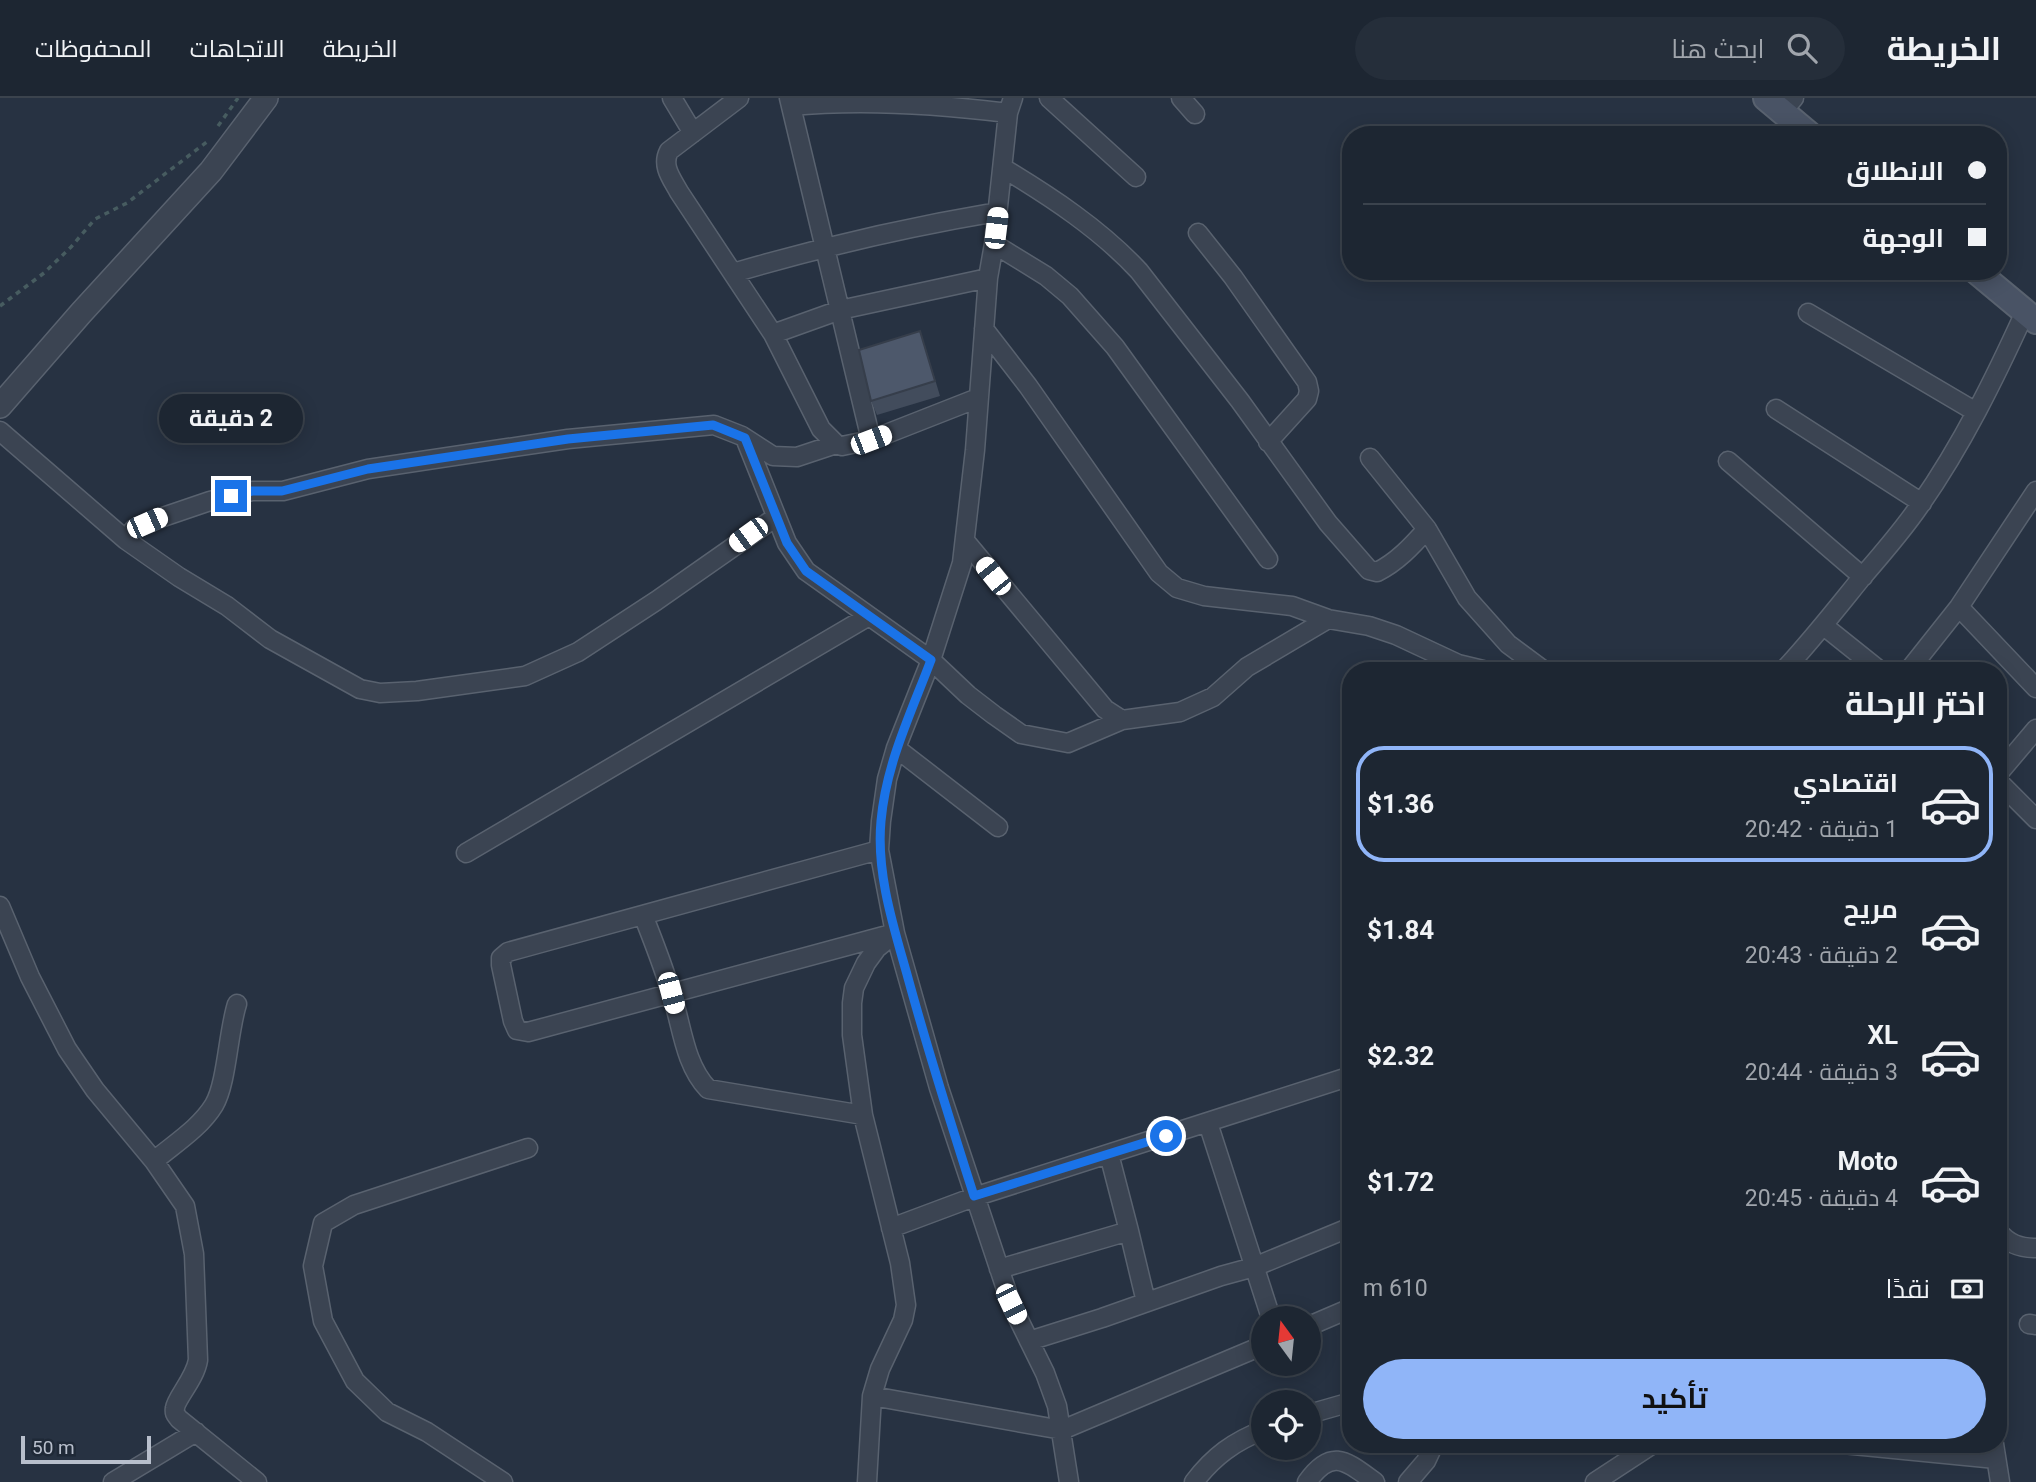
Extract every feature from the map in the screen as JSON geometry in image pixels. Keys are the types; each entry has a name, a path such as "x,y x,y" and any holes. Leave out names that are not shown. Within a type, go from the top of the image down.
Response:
{"main road":[{"path":"1781,103 1802,126"},
{"path":"1987,280 2031,316"}],"street":[{"path":"0,406 211,171 266,98"},
{"path":"672,98 693,133"},
{"path":"739,98 669,151 666,165 679,192 773,334 821,429 836,444"},
{"path":"1049,98 1136,177"},
{"path":"1181,98 1195,114"},
{"path":"871,440 790,102 1011,105 988,278 966,541 962,563 931,660 896,748 887,779 879,850 895,933 939,1088 1011,1304 1045,1373 1057,1406 1069,1482"},
{"path":"1003,169 1086,223 1124,254 1240,401 1328,523 1371,571 1377,572 1392,563 1427,529"},
{"path":"733,272 823,247 931,223 998,212"},
{"path":"1198,233 1233,276 1307,382 1307,399 1268,442"},
{"path":"994,244 1046,275 1070,296 1115,347 1268,559"},
{"path":"773,334 840,310 988,278"},
{"path":"1808,313 1976,412"},
{"path":"1791,662 1825,626 1922,503 2031,316"},
{"path":"984,329 1103,490 1159,573 1177,588 1204,596 1292,606 1328,619 1368,626 1396,635 1454,662"},
{"path":"125,540 134,529 210,501 252,491 282,491 368,469 568,439 713,425 745,438 773,456 797,457 836,444 852,446 871,440 978,398"},
{"path":"1776,409 1922,503"},
{"path":"0,431 125,540 178,577 227,606 270,639 360,689 380,693 417,691 526,676 578,652 776,517"},
{"path":"745,438 787,543 806,571 931,660 968,695 1021,734 1068,743 1122,720 1180,712 1213,697 1247,667 1328,619"},
{"path":"1370,458 1427,529 1467,598 1508,644 1532,662"},
{"path":"1728,461 1863,577"},
{"path":"1915,662 1959,607 2036,491"},
{"path":"966,541 1105,709 1122,720"},
{"path":"1959,607 2036,688"},
{"path":"466,853 869,615"},
{"path":"1825,626 1870,662"},
{"path":"2007,763 2036,729"},
{"path":"896,748 998,827"},
{"path":"2007,790 2036,819"},
{"path":"879,850 508,952 501,958 500,965 513,1021 517,1030 528,1032 895,933"},
{"path":"0,906 30,977 67,1049 95,1090 154,1160 185,1206 194,1254 198,1360 196,1371 175,1409 179,1419 257,1482"},
{"path":"643,915 691,1060 698,1078 708,1089 863,1115"},
{"path":"867,1482 872,1396 880,1369 906,1313 905,1289 863,1115 852,1035 854,988 877,948 895,933"},
{"path":"154,1160 201,1121 215,1104 237,1004"},
{"path":"891,1228 974,1196 1342,1079"},
{"path":"1208,1123 1267,1306"},
{"path":"503,1482 427,1432 387,1412 355,1381 323,1321 313,1266 323,1223 354,1205 528,1148"},
{"path":"1109,1154 1146,1302"},
{"path":"999,1269 1129,1231"},
{"path":"1029,1341 1254,1267 1342,1231"},
{"path":"2007,1239 2020,1247 2036,1248"},
{"path":"1321,1321 1342,1312"},
{"path":"872,1396 1062,1430 1251,1350"},
{"path":"1321,1411 1342,1405"},
{"path":"113,1482 196,1432"},
{"path":"1194,1482 1209,1463 1240,1440 1251,1435"},
{"path":"1412,1481 1430,1453"},
{"path":"1595,1482 1639,1453"},
{"path":"1995,1453 2000,1482"},
{"path":"1307,1482 1318,1467 1331,1460 1345,1460 1375,1482"}],"path":[{"path":"0,306 44,273 95,219 127,204 209,140 238,98"}],"building":[{"path":"920,331 935,381 871,401 859,350"}],"route":[{"path":"231,496 252,491 282,491 368,469 568,439 713,425 745,438 787,543 806,571 931,660 896,748 887,779 879,850 895,933 939,1088 974,1196 1166,1136"}]}
